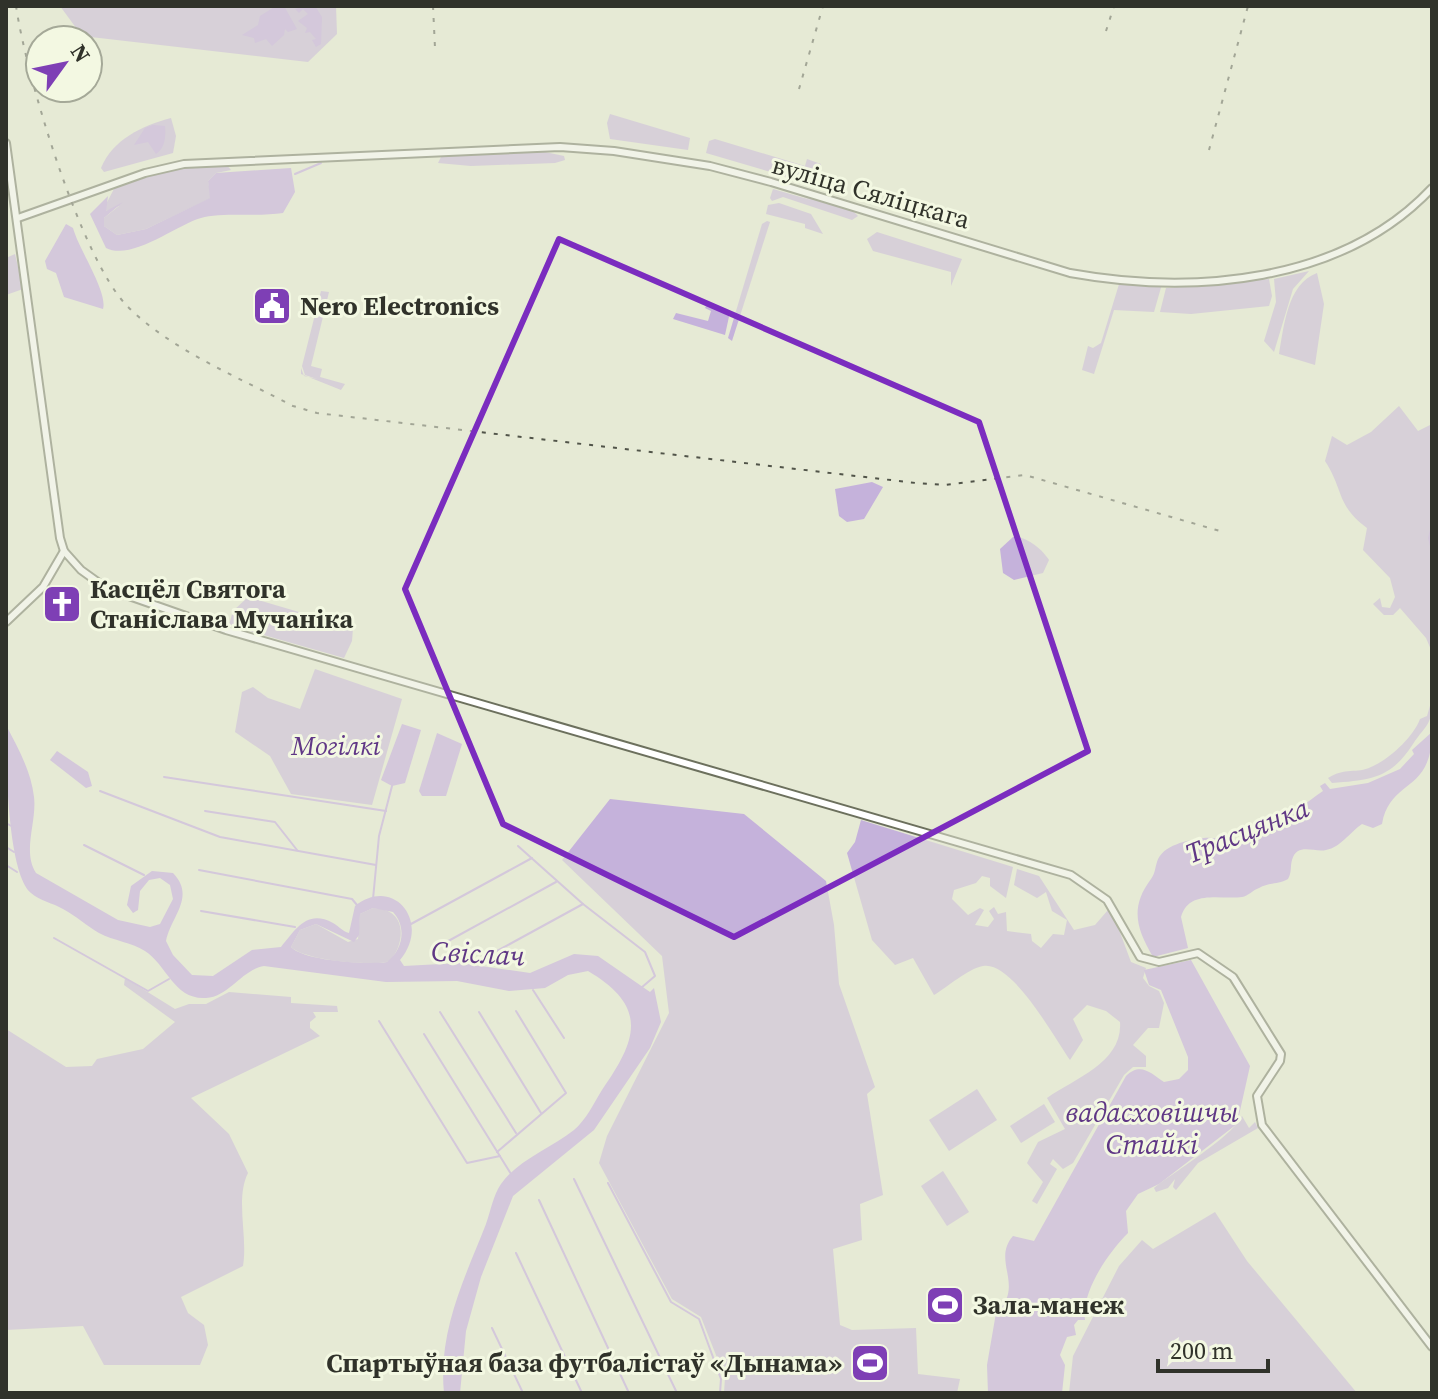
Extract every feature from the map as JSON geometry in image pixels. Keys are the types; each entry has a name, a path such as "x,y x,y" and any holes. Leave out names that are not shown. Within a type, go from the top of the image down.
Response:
{"main road":[{"path":"6,143 64,551 86,575 106,588 226,630 1071,875 1088,883 1107,900 1140,957 1159,962 1192,953 1202,954 1231,975 1280,1051 1280,1061 1257,1096 1257,1113 1264,1129 1432,1347"},
{"name":"вуліца Сяліцкага","path":"18,218 164,167 273,158 560,147 661,157 710,166 842,202 1070,273 1155,280 1225,278 1323,260 1374,235 1432,188"},
{"path":"6,622 43,587 64,551"}],"highlighted area":[{"path":"559,239 979,422 1088,751 734,937 503,824 405,589"}],"green space":[{"path":"60,6 336,6 337,34 308,62 104,39 104,24 73,24"},
{"path":"610,114 690,138 688,150 610,139 607,123"},
{"path":"171,118 176,136 173,153 104,172 101,168 106,158 121,142 139,130"},
{"path":"715,139 805,166 807,159 821,164 818,180 846,189 839,192 706,153 709,141"},
{"path":"545,152 564,156 565,160 471,166 438,163 442,155"},
{"path":"226,164 231,170 216,173 208,181 211,198 146,229 117,235 104,226 104,218 119,206 106,211 104,208 115,187 163,171"},
{"path":"776,186 861,211 854,212 858,216 852,220 783,197 772,201 773,189 811,200"},
{"path":"779,203 811,214 823,234 805,228 805,224 766,214 768,205"},
{"path":"770,222 732,341 728,338 762,224"},
{"path":"877,232 962,259 951,286 951,272 873,251 867,239"},
{"path":"15,254 23,289 6,295 6,258"},
{"path":"1309,271 1293,289 1274,352 1264,341 1276,302 1274,279"},
{"path":"1317,273 1324,304 1315,365 1279,354 1293,296 1299,286"},
{"path":"1269,279 1272,296 1269,306 1191,314 1160,312 1166,288"},
{"path":"1120,281 1162,284 1154,312 1114,310 1094,374 1082,370 1088,346 1093,348 1101,343"},
{"path":"321,291 329,292 311,366 322,369 320,377 345,384 341,390 309,377 317,379 305,375 302,366"},
{"path":"707,304 730,312 725,335 673,319 676,313 708,321 711,311 705,308"},
{"path":"1399,406 1418,431 1432,424 1432,652 1426,638 1400,608 1393,615 1384,615 1373,604 1380,598 1382,607 1390,608 1395,597 1390,578 1363,550 1367,528 1350,512 1325,461 1332,436 1347,445 1371,432"},
{"path":"872,482 883,487 864,519 847,522 839,516 835,489"},
{"path":"1013,537 1028,541 1046,556 1049,560 1043,573 1014,580 1003,573 1000,549"},
{"path":"248,597 353,628 352,641 344,658 229,625 233,611"},
{"name":"Могілкі","path":"315,669 402,699 372,805 291,794 270,756 235,732 242,692 253,687 268,698 300,709"},
{"path":"1432,699 1428,724 1397,764 1369,778 1332,783 1328,778 1366,769 1392,754 1412,734 1420,719 1427,716"},
{"path":"610,799 744,814 826,881 834,925 839,984 875,1087 867,1094 883,1195 860,1204 862,1240 833,1249 840,1325 852,1330 916,1328 918,1374 960,1379 957,1393 724,1393 725,1378 701,1317 672,1299 599,1163 607,1136 669,1013 662,956 562,860"},
{"path":"861,820 1013,867 1006,898 990,886 990,878 982,876 976,883 954,890 952,899 968,915 980,908 984,910 975,925 988,927 994,919 989,911 994,907 998,914 1006,912 1007,931 1031,934 1032,941 1041,948 1053,934 1064,935 1067,920 1052,911 1046,892 1037,898 1014,885 1017,869 1039,876 1074,930 1095,925 1108,910 1115,919 1131,962 1146,968 1143,978 1149,986 1159,991 1164,1003 1159,1028 1148,1028 1133,1045 1146,1056 1146,1067 1133,1067 1124,1075 1073,1163 1063,1169 1053,1159 1050,1164 1057,1169 1037,1204 1032,1201 1043,1182 1027,1163 1038,1142 1065,1129 1047,1098 1096,1068 1106,1058 1119,1036 1120,1022 1106,1011 1087,1005 1073,1019 1083,1040 1070,1060 1032,1003 1007,975 994,967 983,966 964,974 934,995 913,958 895,965 872,940 847,853 855,842"},
{"path":"373,908 392,913 400,927 399,944 390,961 339,961 309,956 291,947 300,930 316,924 348,942 358,939 360,914"},
{"path":"125,978 175,1009 189,1004 206,1004 229,992 291,997 291,1003 337,1006 338,1012 313,1012 316,1017 310,1022 310,1028 320,1036 191,1098 229,1134 248,1173 242,1194 243,1266 181,1297 188,1313 204,1325 208,1345 200,1365 104,1365 83,1326 6,1330 6,1029 66,1067 92,1066 97,1059 143,1049 175,1022 124,985"},
{"path":"977,1089 997,1120 949,1151 929,1120"},
{"path":"1044,1104 1055,1122 1021,1143 1010,1126"},
{"path":"1242,1116 1249,1128 1255,1122 1258,1128 1198,1163 1176,1190 1173,1187 1175,1179 1168,1188 1156,1192 1154,1188 1216,1143"},
{"path":"943,1171 969,1212 947,1226 921,1186"},
{"path":"1215,1212 1247,1261 1357,1393 1069,1393 1073,1356 1119,1266 1142,1240 1153,1249"}],"water":[{"path":"276,6 284,6 297,29 288,32 285,29 284,35 272,46 266,39 255,43 254,38 242,35 258,25 260,16"},
{"path":"315,6 322,17 321,44 316,47 312,40 316,39 310,32 305,33 307,28 298,21 308,14 303,9 299,13 295,9"},
{"path":"165,126 164,142 156,154 148,142 134,145 145,128"},
{"path":"291,168 295,192 283,213 201,218 128,250 106,248 90,214 108,196 106,211 123,202 104,218 104,226 117,235 146,229 210,198 208,181 216,173"},
{"path":"66,224 73,228 97,282 103,309 64,297 56,273 47,269 45,261"},
{"path":"402,724 421,730 405,783 392,786 381,780"},
{"path":"6,725 32,787 34,807 30,855 36,873 118,920 150,927 160,924 173,899 170,885 160,878 149,880 140,891 138,910 133,913 127,905 131,886 152,871 173,873 180,882 182,898 166,941 173,955 192,975 213,976 252,950 281,947 303,923 316,918 333,923 349,933 355,906 369,898 383,896 394,899 404,907 410,918 412,931 409,945 400,960 404,966 460,963 530,973 574,954 598,956 650,992 654,988 661,1022 650,1048 594,1130 513,1196 481,1277 466,1331 460,1393 444,1393 445,1348 454,1306 496,1193 516,1168 574,1130 590,1111 629,1040 631,1025 621,998 608,984 588,971 568,975 545,988 509,991 457,981 386,982 264,966 249,972 222,993 206,998 195,997 178,988 145,951 99,933 31,893 23,881 13,840","holes":["373,908 393,912 400,924 401,938 397,951 387,962 322,959 291,947 300,930 316,924 354,942 359,935 360,914"]},
{"path":"1432,732 1425,766 1393,799 1382,824 1373,828 1362,824 1341,843 1322,851 1298,851 1292,860 1288,879 1284,881 1263,886 1242,897 1207,898 1191,902 1181,917 1188,948 1153,957 1139,927 1138,908 1144,889 1164,851 1183,842 1204,838 1236,842 1246,840 1276,824 1323,791 1320,786 1325,783 1330,789 1368,783 1400,769 1414,754 1412,750"},
{"path":"437,733 462,744 446,796 422,796 419,791"},
{"path":"57,751 88,772 92,786 86,788 50,760"},
{"name":"вадасховішчы Стайкі","path":"1191,960 1250,1066 1237,1124 1159,1184 1138,1194 1126,1211 1128,1233 1098,1274 1087,1297 1085,1320 1078,1320 1074,1325 1076,1335 1067,1337 1060,1355 1065,1365 1062,1393 988,1393 987,1365 996,1313 1008,1293 1007,1245 1013,1236 1034,1241 1126,1076 1141,1069 1164,1082 1179,1079 1188,1070 1188,1057 1161,990 1149,985 1144,970"}],"waterway":[{"path":"295,174 321,163"},
{"name":"Трасцянка","path":"1432,526 1429,538 1432,550"},
{"path":"164,777 386,811"},
{"path":"373,899 379,836 392,786"},
{"path":"100,791 220,837 376,865"},
{"path":"205,811 275,822 297,850"},
{"path":"6,823 13,827"},
{"path":"84,845 144,875"},
{"path":"518,846 583,904 645,952 655,976 641,988"},
{"path":"6,847 14,852"},
{"path":"411,924 532,858"},
{"path":"6,865 17,872"},
{"path":"199,870 352,899 357,905"},
{"name":"Свіслач","path":"441,945 556,882"},
{"name":"Свіслач","path":"497,951 583,904"},
{"path":"201,911 295,927"},
{"path":"54,938 148,991 169,979"},
{"path":"533,990 564,1038"},
{"path":"497,1152 566,1093 516,1011"},
{"path":"440,1012 516,1133"},
{"path":"479,1012 541,1113"},
{"path":"379,1021 467,1163 500,1156"},
{"path":"424,1034 511,1174"},
{"path":"574,1179 677,1393"},
{"path":"608,1183 671,1302 699,1319 721,1379 720,1393"},
{"path":"539,1200 629,1393"},
{"path":"516,1253 582,1393"},
{"path":"492,1328 523,1393"}],"railway":[{"path":"16,6 31,75 58,164 91,248 109,282 127,306 164,336 206,362 293,406 317,413 916,483 945,485 1025,475 1220,531"},
{"path":"433,6 435,48"},
{"path":"799,89 823,6"},
{"path":"1106,31 1114,6"},
{"path":"1209,150 1248,6"}],"place":[{"name":"Nero Electronics","path":"272,306"},
{"name":"Касцёл Святога Станіслава Мучаніка","path":"62,604"},
{"name":"Зала-манеж","path":"945,1305"},
{"name":"Спартыўная база футбалістаў «Дынама»","path":"870,1363"}]}
